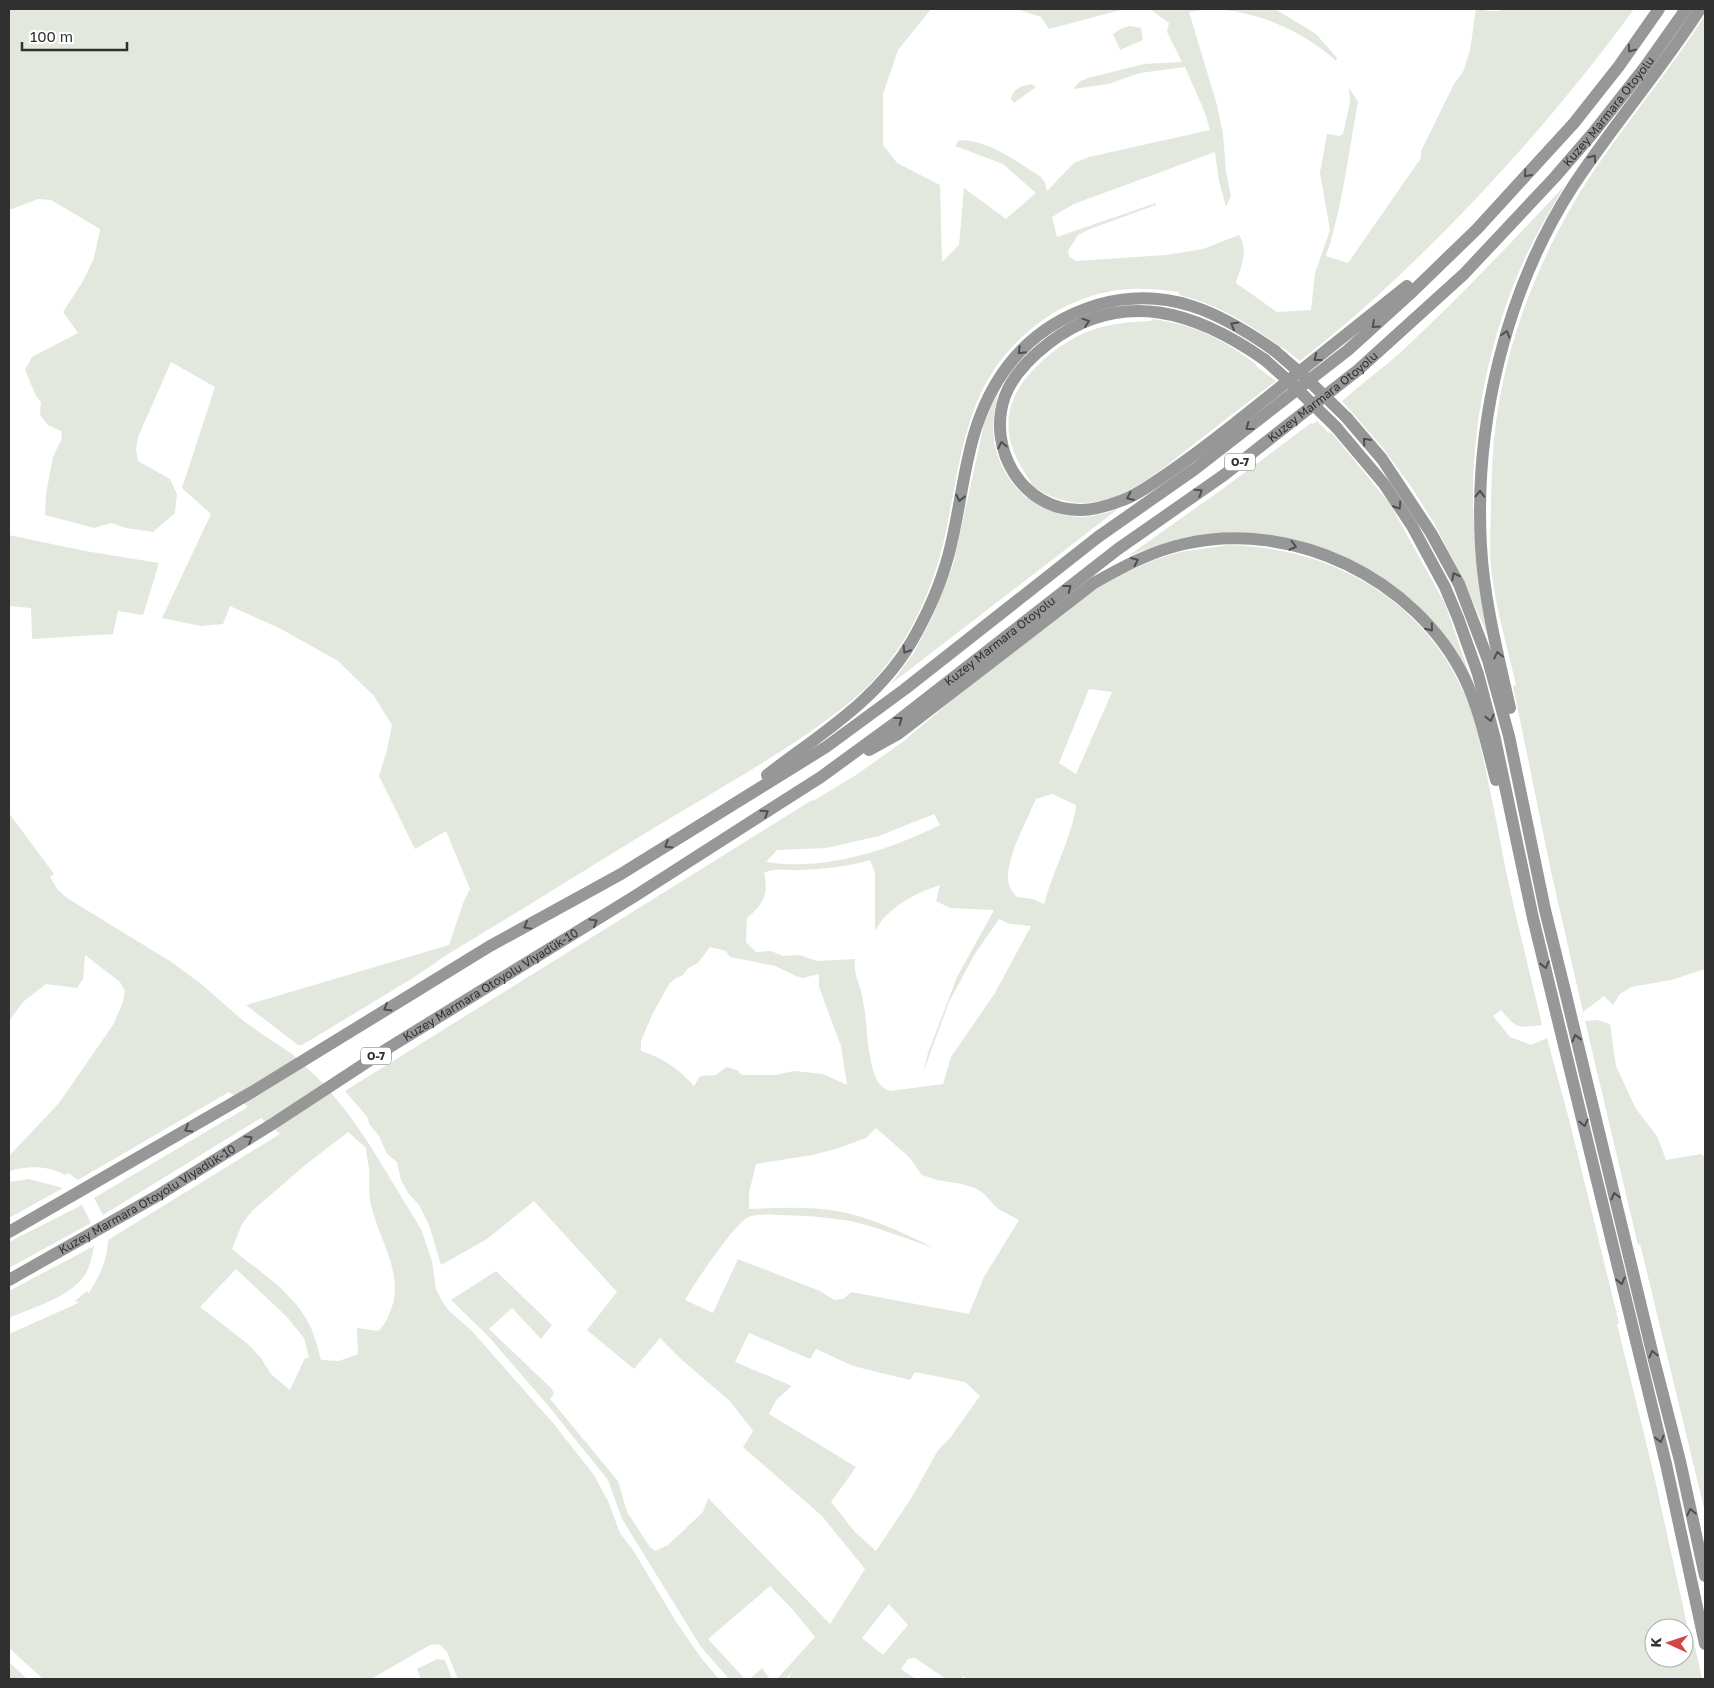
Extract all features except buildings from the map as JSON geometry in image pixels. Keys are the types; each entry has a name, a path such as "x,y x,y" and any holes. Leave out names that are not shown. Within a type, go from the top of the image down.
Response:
{"highway":[{"name":"Kuzey Marmara Otoyolu","path":"709,819 826,747 905,689 1098,537 1270,412 1348,350 1477,229 1574,123 1619,66 1659,9"},
{"name":"Kuzey Marmara Otoyolu","path":"724,839 821,777 914,709 1118,549 1224,475 1358,370 1464,274 1555,177 1593,133 1645,67 1686,9"},
{"path":"1545,910 1514,726 1491,621 1481,547 1482,456 1490,404 1501,352 1515,306 1527,275 1552,224 1572,187 1700,9"},
{"path":"1477,229 1191,458 1139,493 1126,499 1103,507 1082,510 1065,508 1039,498 1026,489 1015,476 1003,450 1000,431 1001,412 1006,395 1013,380 1023,366 1062,333 1080,324 1122,312 1170,314 1215,329 1264,360 1293,385 1336,427 1384,484 1412,526 1445,587 1470,647 1487,706 1533,918"},
{"path":"709,819 852,712 867,698 902,657 930,606 944,572 974,437 984,405 1008,364 1034,339 1051,325 1086,309 1123,299 1158,299 1186,304 1216,315 1236,325 1275,352 1306,378 1347,418 1382,459 1421,516 1449,566 1474,621 1488,660 1509,736 1545,910 1680,1461 1705,1576"},
{"path":"821,777 898,734 1094,583 1128,564 1153,553 1184,544 1223,538 1253,539 1290,544 1328,556 1363,572 1380,583 1423,620 1445,647 1464,678 1478,710 1533,918 1666,1464 1705,1644"},
{"name":"O-7","path":"9,1232 252,1092 490,946 621,874 709,819"},
{"name":"Kuzey Marmara Otoyolu Viyadük-10","path":"9,1280 157,1196 274,1123 390,1047 724,839"}],"shaded area":[{"path":"9,9 931,9 898,50 883,94 883,145 897,163 940,185 942,262 959,245 964,188 1006,219 1036,193 1003,164 955,146 959,140 992,147 1012,158 1041,177 1047,191 1074,163 1089,157 1210,130 1205,113 1185,67 1140,73 1108,84 1073,89 1079,82 1088,78 1144,64 1182,62 1167,32 1169,23 1150,9 1210,9 1189,12 1217,105 1223,134 1226,172 1231,196 1226,207 1219,181 1215,152 1074,204 1052,217 1057,237 1156,203 1156,205 1078,235 1068,251 1069,257 1076,261 1166,255 1203,249 1239,235 1244,253 1236,283 1277,312 1311,310 1315,273 1330,230 1320,173 1327,134 1339,136 1343,134 1350,102 1349,88 1358,102 1341,199 1326,256 1348,263 1421,158 1421,151 1454,84 1463,72 1470,50 1476,9 1499,11 1500,9 1634,9 1544,123 1446,230 1376,297 1300,361 1257,330 1233,316 1220,309 1179,295 1179,292 1131,289 1106,292 1082,299 1038,323 1002,359 988,379 977,402 966,433 946,531 928,592 898,649 872,682 834,714 779,752 448,954 413,978 302,1045 298,1045 246,1005 449,945 470,889 446,831 415,849 379,776 392,725 374,696 338,661 281,629 230,606 223,624 201,626 162,618 211,514 182,488 215,387 171,362 138,437 136,449 138,461 170,479 177,494 175,513 153,532 126,528 111,523 94,528 45,515 46,494 53,457 62,438 61,431 48,425 40,415 41,402 36,396 25,370 32,357 78,333 63,312 83,281 94,258 100,229 51,200 38,199 9,210"},
{"path":"1017,9 1125,9 1049,29 1041,17"},
{"path":"1213,9 1275,9 1316,34 1337,58 1336,61 1309,40 1279,24 1246,14"},
{"path":"1705,15 1705,969 1671,980 1631,987 1620,994 1613,1005 1604,996 1583,1012 1552,876 1513,686 1516,685 1493,582 1490,543 1495,431 1505,371 1513,342 1522,313 1545,257 1588,180 1673,63"},
{"path":"1130,26 1141,28 1143,40 1120,50 1113,34 1122,28"},
{"path":"1031,84 1036,87 1014,103 1011,99 1014,92 1021,87"},
{"path":"1565,185 1535,238 1509,297 1489,362 1482,396 1474,462 1473,512 1488,636 1459,571 1434,523 1412,488 1382,447 1342,401 1422,332"},
{"path":"1152,319 1182,325 1208,334 1244,356 1276,381 1156,473 1137,486 1117,496 1096,502 1075,503 1053,497 1030,484 1031,482 1013,450 1009,435 1011,406 1017,391 1027,377 1055,350 1084,333 1108,326 1151,321"},
{"path":"999,391 994,421 996,449 1006,474 1026,498 1050,510 1072,516 1093,516 1118,509 891,684 913,654 932,618 953,565 984,424"},
{"path":"1317,421 1329,433 1331,432 1390,504 1445,604 1471,678 1430,622 1403,593 1389,583 1338,555 1293,540 1269,535 1222,533 1198,535 1175,540 1128,556 1311,423 1313,424"},
{"path":"9,535 85,551 159,563 143,615 118,611 113,634 32,639 31,608 9,606"},
{"path":"1228,545 1266,548 1303,556 1338,568 1370,585 1400,607 1426,633 1448,663 1466,697 1479,740 1509,886 1542,1025 1518,1026 1501,1010 1493,1016 1510,1037 1531,1045 1547,1038 1619,1323 1617,1324 1654,1475 1686,1618 1644,1618 1644,1668 1694,1668 1694,1643 1702,1679 966,1679 963,1676 961,1679 946,1679 915,1658 908,1659 901,1669 916,1679 788,1679 793,1671 786,1679 777,1679 815,1637 770,1586 708,1639 745,1679 729,1679 701,1647 622,1519 608,1480 489,1337 451,1300 496,1271 552,1325 541,1339 512,1308 489,1329 552,1389 554,1394 550,1399 618,1481 627,1512 650,1547 655,1551 668,1545 703,1512 708,1498 830,1624 865,1569 822,1516 743,1447 753,1431 730,1401 683,1361 660,1338 634,1369 587,1330 617,1292 534,1201 487,1239 441,1265 429,1225 419,1205 408,1193 401,1180 397,1162 387,1154 379,1136 369,1124 368,1118 345,1091 812,800 856,775 904,741 952,700 1042,629 1110,579 1157,559 1180,552","holes":["1089,689 1112,692 1076,774 1059,763","1052,794 1076,805 1070,832 1044,904 1033,899 1017,897 1011,889 1008,880 1010,861 1036,799","934,814 940,825 899,843 855,857 811,864 766,862 777,850 826,848 879,836","870,860 875,873 875,931 883,918 898,905 919,893 940,885 936,901 950,908 994,910 957,977 928,1053 923,1073 949,1002 975,954 999,919 1010,924 1031,926 995,993 951,1057 943,1084 890,1091 878,1083 870,1059 865,1011 855,970 855,959 817,961 799,955 783,956 771,951 756,952 746,942 747,918 761,903 765,893 764,873 777,870 834,867","710,947 726,951 730,957 775,966 803,978 819,974 819,987 841,1046 847,1085 823,1074 794,1071 775,1075 742,1075 737,1070 726,1067 716,1075 700,1076 694,1086 670,1065 641,1051 641,1041 651,1017 669,984 683,975 688,968 698,963","876,1128 909,1157 922,1175 975,1188 983,1193 998,1209 1019,1220 984,1277 969,1314 851,1292 843,1299 834,1300 820,1291 738,1259 713,1313 685,1300 724,1243 741,1223 754,1215 804,1216 850,1221 934,1248 887,1226 863,1217 837,1211 804,1208 749,1209 749,1193 756,1164 812,1155 866,1138","749,1333 810,1359 816,1349 853,1366 910,1380 915,1372 965,1382 980,1396 950,1438 938,1450 912,1497 876,1551 855,1532 831,1502 856,1467 769,1414 776,1400 792,1386 735,1362","889,1604 908,1625 883,1655 862,1638"]},
{"path":"9,813 54,874 50,877 58,890 67,898 173,963 201,984 246,1023 292,1054 324,1084 350,1116 371,1147 421,1229 432,1261 436,1289 442,1301 449,1311 471,1330 553,1423 594,1475 608,1501 620,1533 633,1550 675,1620 701,1658 719,1679 458,1679 447,1652 439,1644 430,1645 371,1679 43,1679 9,1648 9,1334 74,1305 79,1302 75,1301 87,1291 89,1293 102,1268 108,1240 280,1134 261,1118 103,1215 94,1198 248,1107 229,1092 78,1180 68,1173 65,1175 44,1168 30,1167 9,1171 9,1156 59,1103 113,1025 123,1002 125,991 120,982 85,955 83,979 77,988 46,984 23,1002 9,1021","holes":["348,1132 366,1148 370,1201 390,1258 395,1285 394,1299 390,1312 378,1331 357,1328 358,1354 339,1361 321,1360 312,1329 292,1299 232,1249 242,1224 252,1211 304,1166","236,1269 287,1317 304,1338 309,1358 305,1358 290,1390 271,1374 261,1358 248,1344 200,1307"]},
{"path":"1597,1020 1610,1024 1616,1066 1636,1109 1657,1136 1666,1160 1701,1154 1705,1157 1705,1512 1640,1244 1638,1245 1585,1021"},
{"path":"29,1179 63,1188 9,1218 9,1182"},
{"path":"82,1205 91,1223 9,1268 9,1242"},
{"path":"94,1246 88,1269 78,1283 70,1290 50,1301 9,1318 9,1291"},
{"path":"437,1659 445,1660 452,1679 421,1679 417,1669"},
{"path":"9,1662 27,1679 9,1679"},
{"path":"762,1668 770,1679 750,1679"}]}
